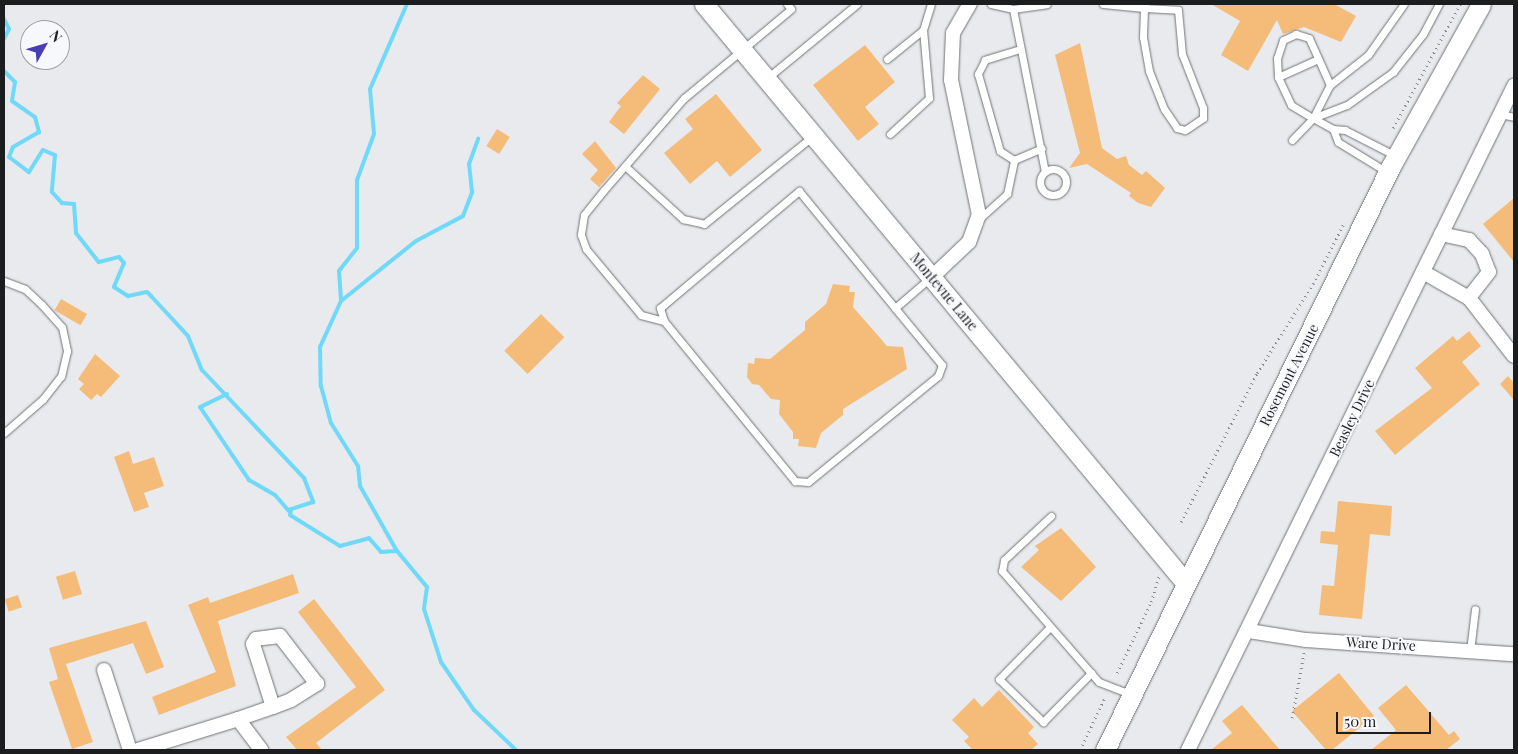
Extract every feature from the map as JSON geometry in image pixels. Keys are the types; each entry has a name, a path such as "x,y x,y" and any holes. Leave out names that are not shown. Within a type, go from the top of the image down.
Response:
{"main road":[{"name":"Montevue Lane","path":"704,4 1184,581"},
{"name":"Rosemont Avenue","path":"1105,750 1184,581 1392,164 1481,4"}],"street":[{"path":"932,277 956,258 977,220 977,187 951,80 954,33 970,4"},
{"name":"Beasley Drive","path":"1188,750 1249,631 1514,86"},
{"path":"1442,234 1469,240 1482,254 1489,272 1469,298"},
{"path":"1423,272 1469,298 1514,356"},
{"name":"Ware Drive","path":"1249,631 1306,640 1514,654"},
{"path":"138,750 273,707 317,684 280,636 256,639 253,644 273,707"},
{"path":"104,670 130,750"},
{"path":"238,719 262,750"}],"lane":[{"path":"664,321 641,315 586,249 581,235 584,215 684,98 791,9 787,4"},
{"path":"766,79 857,4"},
{"path":"890,134 929,98 923,30 931,4"},
{"path":"991,4 1013,9 1047,4"},
{"path":"1103,4 1179,7 1182,54 1203,108 1203,118 1185,130 1177,128 1164,109 1149,71 1144,6"},
{"path":"1292,140 1313,118 1330,85 1368,55 1404,4"},
{"path":"1313,118 1347,105 1393,72 1424,34 1438,4"},
{"path":"1013,9 1042,148 1045,172"},
{"path":"887,59 923,30"},
{"path":"1330,85 1309,38 1296,34 1283,40 1277,58 1278,77 1291,105 1333,129 1345,130 1392,164"},
{"path":"1014,160 996,142 978,74 985,60 1020,49"},
{"path":"1278,77 1318,59"},
{"path":"1500,114 1514,117"},
{"path":"1333,129 1338,142 1392,164"},
{"path":"625,166 683,219 704,224 813,135"},
{"path":"1014,160 1042,148"},
{"path":"977,220 1007,194 1014,160"},
{"path":"799,191 942,365 938,376 808,482 795,481 664,321 660,308 799,191"},
{"path":"895,308 932,277"},
{"path":"4,281 25,289 42,304 62,328 67,351 61,376 43,399 4,433"},
{"path":"1051,516 1002,566 1006,578 1091,673 1105,685 1132,694"},
{"path":"1470,651 1475,609"},
{"path":"1050,627 999,679 1042,722 1091,673"}],"path":[{"path":"1389,134 1460,4"},
{"path":"1181,522 1257,374 1313,284 1348,215"},
{"path":"1117,673 1160,574"},
{"path":"1292,718 1305,648"},
{"path":"1080,750 1104,699"}],"building":[{"path":"1211,4 1334,4 1356,16 1341,42 1304,27 1283,34 1277,20 1248,71 1221,55 1240,21"},
{"path":"1080,43 1102,148 1117,159 1126,156 1129,165 1142,175 1146,171 1165,188 1151,207 1138,203 1129,196 1131,193 1087,164 1069,168 1080,153 1055,55"},
{"path":"865,45 895,82 865,107 879,124 858,141 813,85"},
{"path":"643,75 660,89 624,134 609,122 621,106 617,103"},
{"path":"716,94 762,150 730,177 717,161 690,184 664,153 693,129 685,119"},
{"path":"497,129 510,137 499,154 486,146"},
{"path":"595,141 616,168 599,187 590,179 598,170 582,154"},
{"path":"1514,198 1514,262 1483,224"},
{"path":"833,284 850,286 849,292 855,292 853,307 887,346 903,347 907,369 843,409 843,415 821,433 816,448 798,446 799,439 793,439 793,432 779,414 780,400 771,399 759,385 752,384 747,377 748,363 754,364 755,358 770,359 805,330 805,322 826,304"},
{"path":"61,299 87,314 80,325 54,310"},
{"path":"541,314 564,337 528,374 504,351"},
{"path":"1469,331 1481,346 1462,362 1480,384 1395,455 1375,431 1432,388 1415,368 1453,336 1457,341"},
{"path":"95,354 120,376 101,397 97,394 91,400 79,389 84,384 78,379"},
{"path":"1508,376 1514,383 1514,400 1500,384"},
{"path":"129,451 133,464 154,457 164,486 144,493 149,507 134,512 114,457"},
{"path":"1338,501 1392,506 1390,536 1370,534 1362,619 1319,615 1322,585 1334,586 1338,545 1320,543 1321,531 1335,532"},
{"path":"1061,528 1096,567 1061,601 1021,567 1039,550 1035,546"},
{"path":"75,571 82,594 63,600 56,577"},
{"path":"293,574 299,593 218,621 236,686 159,715 152,697 216,672 188,605 208,597 210,603"},
{"path":"18,595 22,607 9,612 5,599"},
{"path":"314,599 385,690 316,743 322,750 297,750 286,737 356,687 298,612"},
{"path":"146,621 164,667 146,674 133,643 66,664 93,742 72,749 49,682 58,679 49,648"},
{"path":"1339,673 1374,716 1332,750 1326,750 1292,711"},
{"path":"1406,685 1449,735 1454,731 1460,739 1446,750 1371,750 1396,730 1378,708"},
{"path":"999,690 1034,727 1028,733 1038,744 1031,750 973,750 964,741 969,737 952,720 974,698 982,707"},
{"path":"1242,705 1280,750 1211,750 1232,733 1222,721"}],"waterway":[{"path":"407,4 370,89 374,134 357,180 357,248 339,271 341,301 320,347 321,386 331,423 358,466 360,486 397,551 427,587 424,609 441,662 474,710 516,750"},
{"path":"4,19 9,29 4,39"},
{"path":"4,71 15,82 12,101 35,117 39,132 13,147 9,157 29,172 43,150 55,155 52,192 62,203 74,204 76,233 99,262 119,257 124,263 114,287 128,296 147,292 151,296 188,336 202,370 304,478 313,502 291,509 290,515 340,546 369,538 381,552 397,551"},
{"path":"341,301 416,241 463,216 472,192 469,164 478,139"},
{"path":"227,394 200,407 249,480 275,495 289,511"}]}
